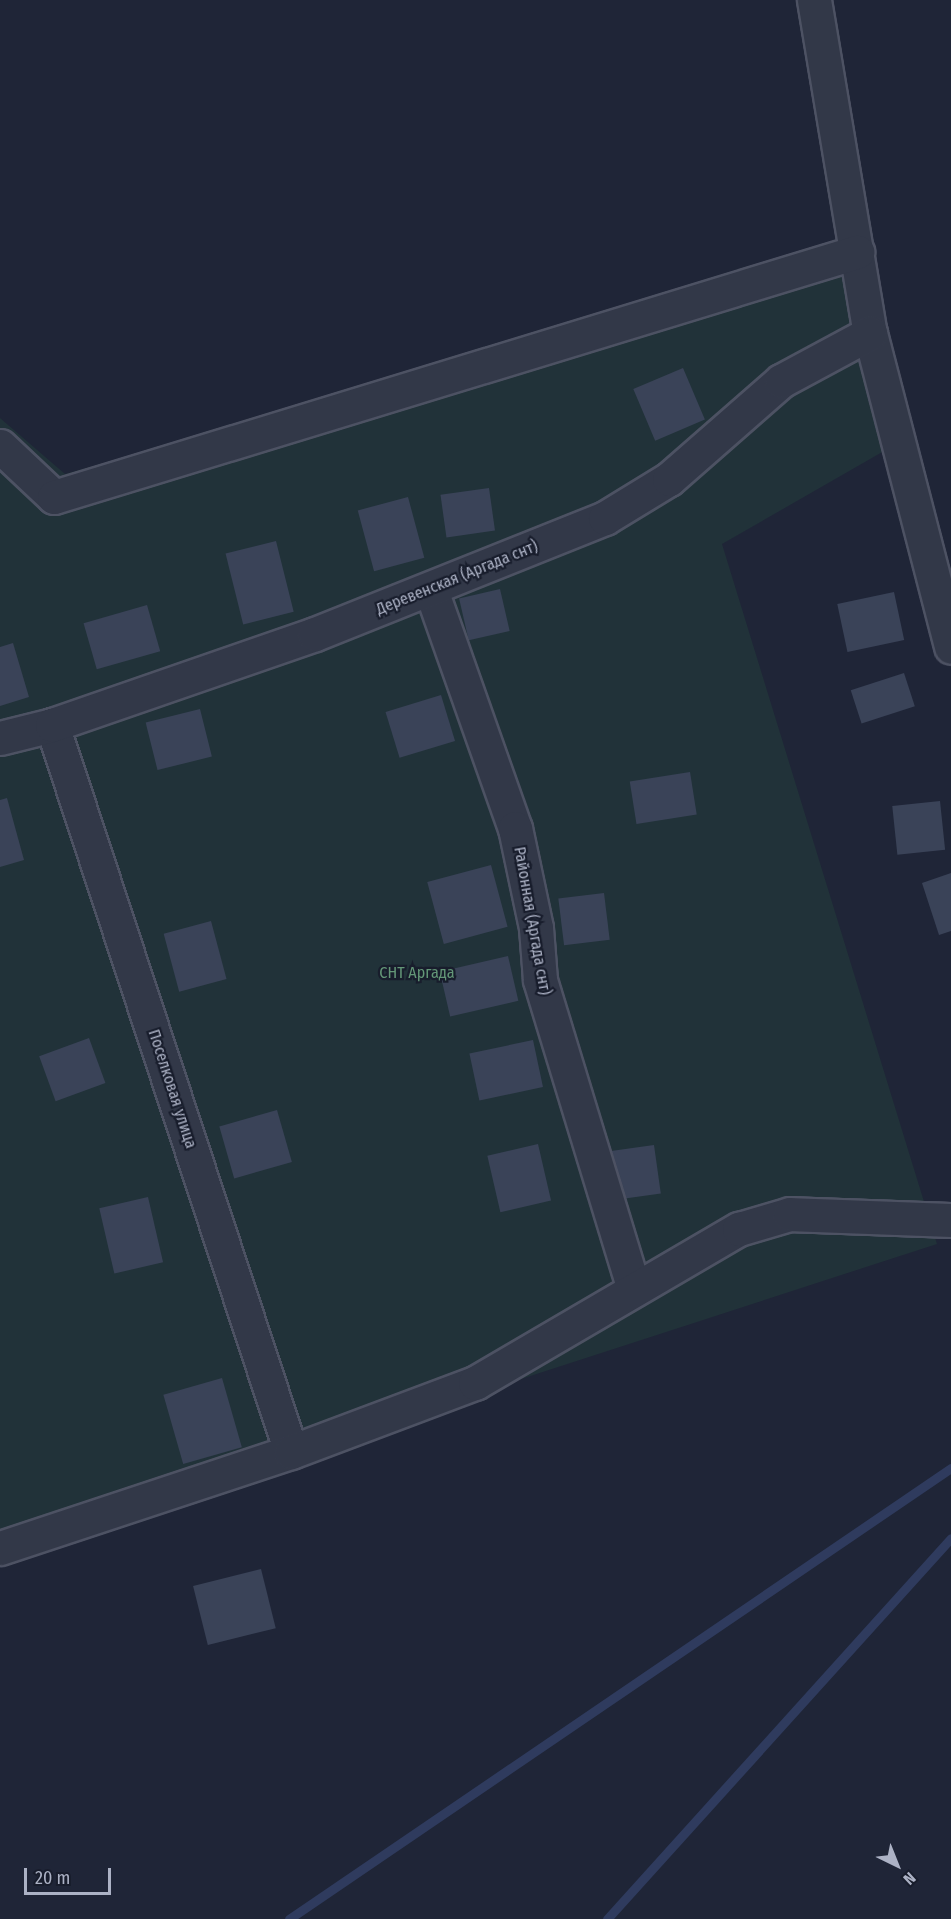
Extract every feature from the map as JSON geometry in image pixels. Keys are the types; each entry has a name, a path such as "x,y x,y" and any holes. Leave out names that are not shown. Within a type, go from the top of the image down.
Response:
{"street":[{"path":"814,0 870,333 951,647"},
{"path":"0,446 54,497 857,252"},
{"name":"Деревенская (Аргада снт)","path":"0,737 52,725 431,590 605,518 669,480 781,381 870,333"},
{"name":"Районная (Аргада снт)","path":"431,590 515,828 536,928 540,980 634,1289"},
{"name":"Поселковая улица","path":"52,725 291,1452"},
{"path":"0,1548 291,1452 475,1383 740,1229 790,1214 951,1220"}],"green space":[{"name":"СНТ Аргада","path":"857,252 898,443 722,544 937,1244 0,1548 0,418 65,474"}],"building":[{"path":"683,368 705,420 655,441 633,389"},
{"path":"489,488 495,531 446,537 440,495"},
{"path":"408,497 424,558 374,571 358,510"},
{"path":"276,541 294,612 243,624 226,554"},
{"path":"500,589 510,631 469,640 459,598"},
{"path":"894,592 904,640 847,652 837,604"},
{"path":"147,605 160,651 97,669 84,623"},
{"path":"13,643 29,697 0,706 0,647"},
{"path":"904,673 915,706 862,724 851,690"},
{"path":"441,695 455,741 400,758 386,712"},
{"path":"200,709 212,757 158,770 146,723"},
{"path":"690,772 697,814 636,824 630,782"},
{"path":"7,798 24,860 0,867 0,800"},
{"path":"940,801 945,850 897,855 892,806"},
{"path":"491,865 508,927 444,944 427,882"},
{"path":"951,873 951,931 939,935 922,883"},
{"path":"604,893 610,940 564,945 558,899"},
{"path":"211,921 227,979 179,992 164,934"},
{"path":"508,956 518,1001 450,1017 440,972"},
{"path":"89,1038 105,1083 56,1101 39,1056"},
{"path":"533,1040 543,1087 479,1100 469,1054"},
{"path":"277,1110 292,1162 234,1178 219,1127"},
{"path":"538,1144 551,1201 500,1212 487,1156"},
{"path":"654,1145 661,1194 614,1200 607,1152"},
{"path":"148,1197 163,1262 114,1274 99,1208"},
{"path":"222,1378 242,1447 183,1464 163,1395"},
{"path":"261,1569 276,1628 208,1645 193,1586"}],"waterway":[{"path":"289,1919 951,1468"},
{"path":"607,1919 951,1538"}]}
